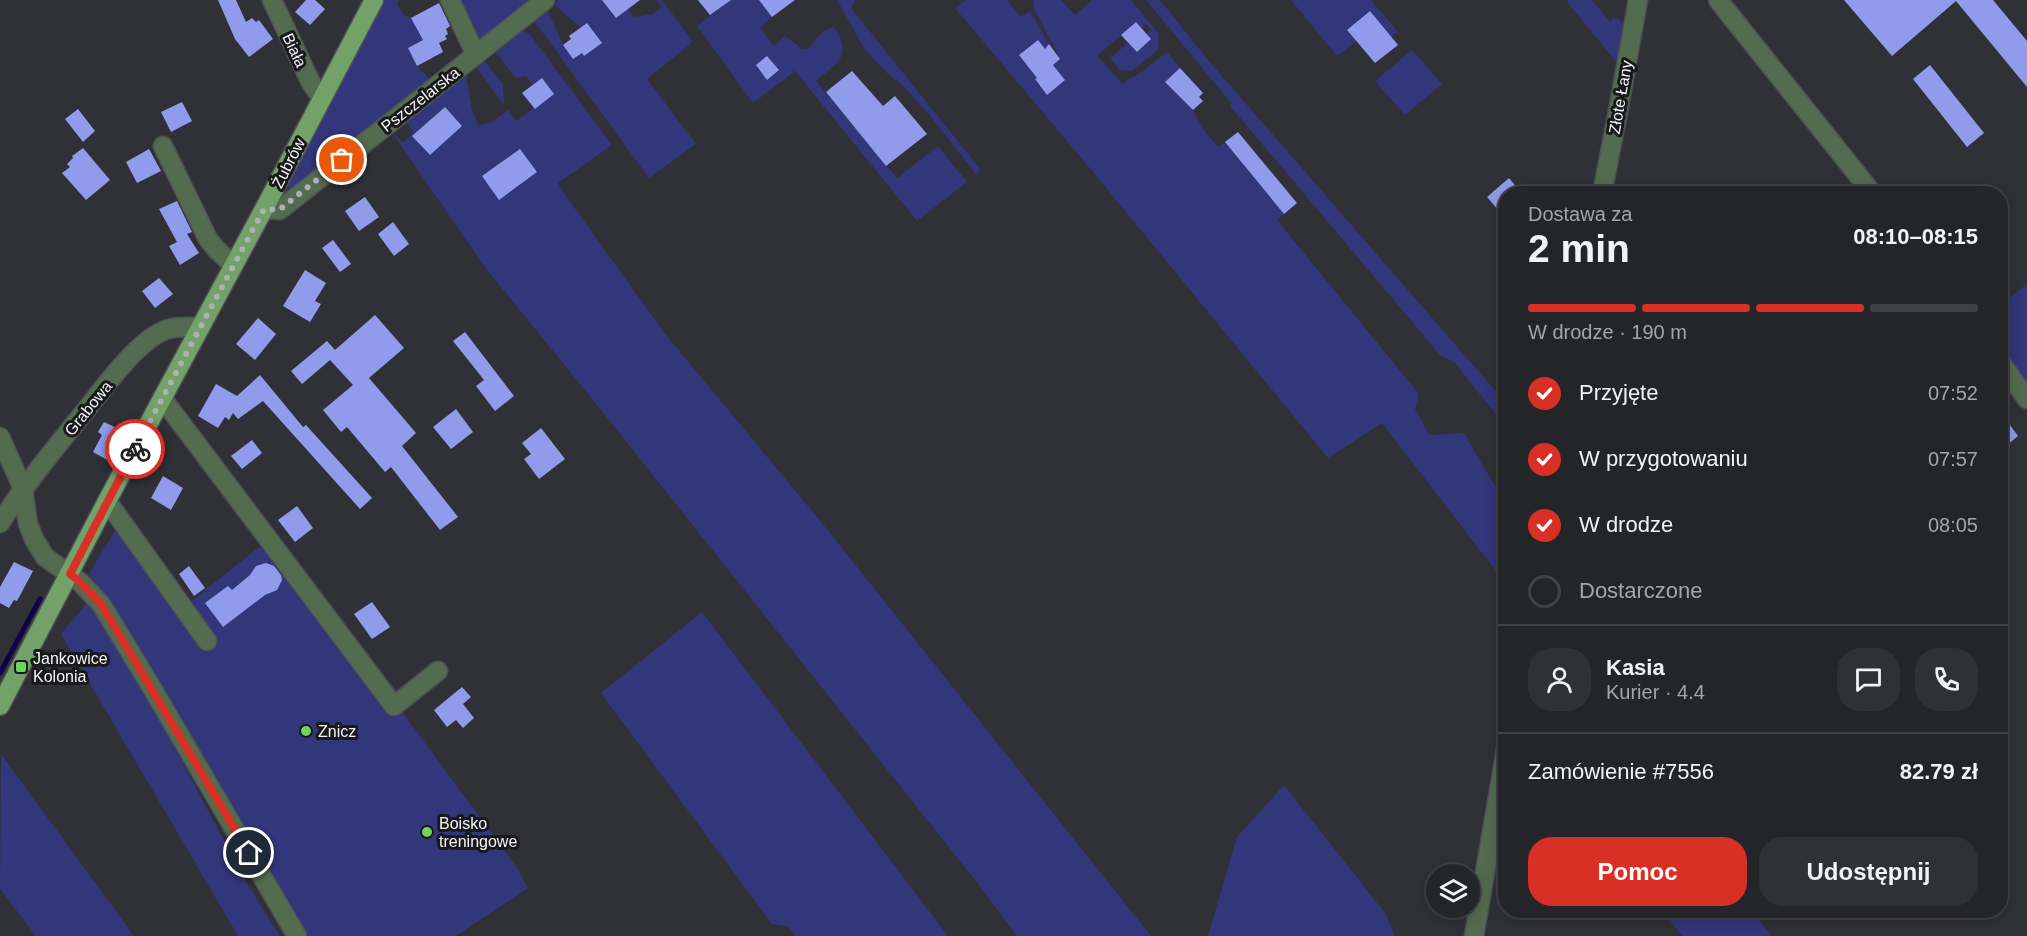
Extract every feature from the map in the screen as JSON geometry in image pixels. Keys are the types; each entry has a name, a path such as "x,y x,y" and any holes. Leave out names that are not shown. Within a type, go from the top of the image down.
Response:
{"main road":[{"name":"Żubrów","path":"0,706 374,0"}],"street":[{"name":"Biała","path":"272,0 311,83 322,98"},
{"path":"450,0 476,55"},
{"name":"Pszczelarska","path":"264,209 281,209 545,0"},
{"name":"Złote Łany","path":"1603,186 1638,0"},
{"path":"1718,0 1867,186"},
{"path":"164,146 208,239 233,265"},
{"name":"Grabowa","path":"0,523 23,489 115,374 148,340 163,330 180,326 199,327"},
{"path":"2008,373 2027,399"},
{"path":"162,398 394,706 438,670"},
{"path":"0,437 23,489 28,524 34,539 45,556 80,582 101,604 297,936"},
{"path":"107,501 207,641"},
{"path":"1474,936 1498,796"}],"shaded area":[{"path":"384,0 399,0 397,5 405,16 411,18 423,40 408,48 417,66 430,79 303,180 296,190 285,187"},
{"path":"460,0 529,0 477,41"},
{"path":"559,0 602,0 617,18 628,9 634,17 653,14 662,7 657,0 662,0 693,42 647,79 696,144 649,178 535,22 534,20 544,12 549,13 563,45 573,59 582,53 584,56 587,23 581,28 554,4"},
{"path":"730,0 759,0 772,17 760,27 774,46 785,36 802,49 809,48 823,31 834,27 843,45 843,52 836,63 816,81 897,178 938,146 967,182 917,221 791,66 794,72 753,103 697,26"},
{"path":"837,0 855,0 851,8 981,170 976,174 927,112 864,48"},
{"path":"966,0 1007,0 1021,17 1030,11 1049,44 1045,49 1038,40 1019,55 1047,94 1065,80 1053,65 1060,59 1034,9 1033,0 1061,0 1075,15 1092,0 1131,0 1159,34 1158,50 1132,71 1120,70 1110,58 1128,43 1137,52 1151,39 1147,34 1151,30 1146,24 1141,28 1136,22 1097,56 1123,84 1167,52 1180,68 1165,83 1193,111 1203,129 1218,147 1225,142 1284,214 1277,220 1419,394 1415,409 1429,435 1464,433 1498,491 1498,574 1382,423 1328,458 955,8"},
{"path":"1146,0 1160,0 1208,60 1498,394 1498,417 1455,363 1440,355 1231,107 1231,103"},
{"path":"1291,0 1371,0 1398,32 1391,37 1369,11 1348,30 1356,41 1337,56"},
{"path":"1568,0 1592,0 1610,22 1613,18 1618,19 1625,25 1618,64 1567,2"},
{"path":"521,31 529,33 612,145 558,183 563,192 666,335 822,523 1151,936 1017,936 979,885 484,266 393,134 402,143 413,133 407,122 466,74 472,110 478,125 490,123 508,110 516,121 554,94 542,78 533,85 527,77 518,78 513,75 495,51"},
{"path":"1412,50 1442,84 1405,115 1375,81"},
{"path":"484,60 503,84 504,105 476,67"},
{"path":"2027,284 2027,383 2016,392 2008,381 2008,299"},
{"path":"125,514 189,603 273,536 517,868 528,888 456,936 308,936 236,813 84,582"},
{"path":"88,602 152,704 242,875 280,936 238,936 61,634"},
{"path":"702,612 948,936 795,936 789,927 772,924 601,693"},
{"path":"1,754 134,936 36,936 0,889"},
{"path":"1284,785 1385,913 1395,936 1208,936 1237,837"},
{"path":"1668,918 1758,918 1772,936 1682,936"}],"building":[{"path":"218,0 236,0 246,22 252,18 256,22 259,20 273,39 249,57 235,39"},
{"path":"306,0 315,0 325,9 310,25 295,12"},
{"path":"602,0 640,0 616,18"},
{"path":"698,0 731,0 710,15"},
{"path":"759,0 795,0 772,17"},
{"path":"1844,0 1993,0 2027,41 2027,87 1956,1 1892,56"},
{"path":"439,3 450,26 446,29 447,39 439,43 443,52 417,66 408,48 423,40 411,18"},
{"path":"1370,11 1398,45 1375,63 1347,30"},
{"path":"1136,22 1151,39 1137,52 1121,35"},
{"path":"587,23 602,43 584,56 582,53 573,59 563,45 571,39 569,36"},
{"path":"1038,40 1045,49 1049,44 1060,59 1053,65 1065,80 1047,95 1019,55"},
{"path":"767,56 779,70 767,80 756,65"},
{"path":"1930,65 1984,133 1967,147 1913,79"},
{"path":"1180,68 1203,93 1199,97 1203,101 1193,110 1165,82"},
{"path":"852,71 883,106 895,96 927,134 886,166 826,92"},
{"path":"542,78 554,94 535,109 522,93"},
{"path":"182,102 192,121 171,132 161,112"},
{"path":"445,107 462,126 430,155 412,136"},
{"path":"78,109 95,131 83,142 65,119"},
{"path":"1238,132 1297,203 1284,214 1225,142"},
{"path":"83,148 110,180 86,200 62,173 70,167 67,164 73,158 72,156"},
{"path":"149,149 161,171 137,183 126,162"},
{"path":"520,149 537,172 499,200 482,176"},
{"path":"1509,178 1516,186 1500,186"},
{"path":"1498,188 1498,210 1487,197"},
{"path":"365,197 379,217 359,231 345,211"},
{"path":"177,201 192,232 187,234 199,253 180,265 169,246 177,242 159,209"},
{"path":"393,222 409,244 394,256 378,234"},
{"path":"333,240 351,264 340,272 322,248"},
{"path":"305,270 326,283 315,301 321,304 310,322 283,306"},
{"path":"159,278 173,294 155,308 142,291"},
{"path":"375,315 404,348 369,378 416,433 402,446 458,517 440,530 391,467 385,472 347,427 341,432 323,410 353,385 330,360 302,384 291,371 327,341 335,350"},
{"path":"258,318 276,334 255,360 236,344"},
{"path":"465,332 514,396 495,411 476,386 484,380 453,341"},
{"path":"260,375 303,427 306,425 372,498 360,509 263,401 238,419 233,413 229,420 225,417 218,428 198,416 216,384 237,396"},
{"path":"456,409 473,432 451,449 433,427"},
{"path":"104,422 127,433 111,462 93,452 102,435 98,432"},
{"path":"2008,422 2018,436 2008,444"},
{"path":"541,428 565,459 539,479 524,459 531,454 522,443"},
{"path":"252,440 262,453 242,469 231,456"},
{"path":"163,476 183,488 171,510 151,498"},
{"path":"297,506 313,528 295,542 278,520"},
{"path":"14,562 33,571 17,601 14,600 9,608 0,603 0,587"},
{"path":"266,563 274,566 281,575 282,580 277,590 265,595 223,627 205,603 228,586 232,590 250,575 256,566"},
{"path":"189,566 205,588 194,596 179,574"},
{"path":"372,602 390,627 372,639 354,614"},
{"path":"462,687 471,697 463,704 474,718 463,728 456,720 447,727 434,710"}],"waterway":[{"path":"0,673 40,599"}],"way so far":[{"path":"135,449 264,209 279,210 342,160"}],"place":[{"name":"Jankowice Kolonia","path":"21,667"},
{"name":"Znicz","path":"306,731"},
{"name":"Boisko treningowe","path":"427,832"}],"route":[{"path":"135,449 70,574 101,604 249,853"}]}
